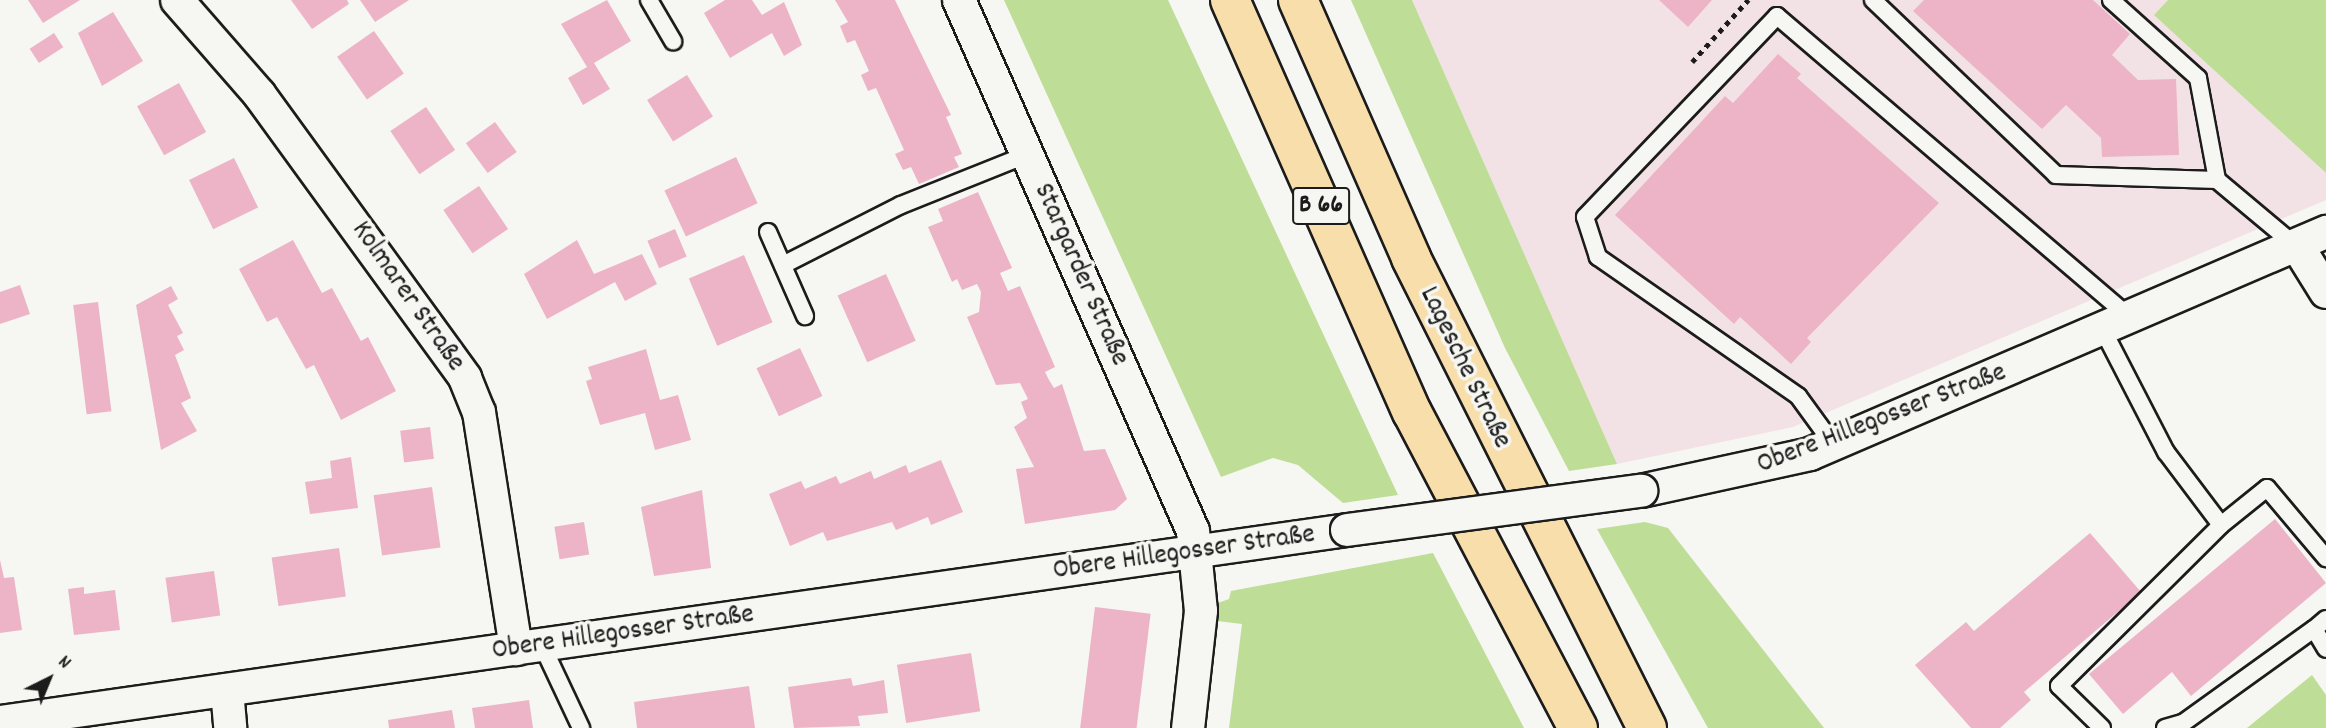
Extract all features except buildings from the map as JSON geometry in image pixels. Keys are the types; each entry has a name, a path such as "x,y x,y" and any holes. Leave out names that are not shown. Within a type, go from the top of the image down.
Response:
{"highway":[{"name":"B 66","path":"1230,0 1412,412 1578,728"},
{"name":"Lagesche Straße","path":"1298,0 1410,258 1647,728"}],"street":[{"name":"Kolmarer Straße","path":"177,0 259,94 465,378 479,412 529,647"},
{"name":"Stargarder Straße","path":"959,0 1184,506 1197,552 1201,611 1188,728"},
{"name":"Obere Hillegosser Straße","path":"0,722 1347,530 1640,491 1750,472 1833,444 2104,332 2298,247 2326,232"},
{"path":"2298,247 2326,292"},
{"path":"227,690 230,728"}],"lane":[{"path":"650,0 673,41"},
{"path":"1873,0 2056,176 2217,180 2298,247"},
{"path":"2111,0 2198,78 2217,180"},
{"path":"1833,444 1798,396 1598,257 1585,217 1777,16 2133,319"},
{"path":"783,265 901,205 1026,155"},
{"path":"768,232 805,316"},
{"path":"2104,332 2166,452 2221,525"},
{"path":"2102,728 2059,686 2221,525 2267,488 2326,558"},
{"path":"2165,728 2183,723 2320,624 2326,649"},
{"path":"529,647 581,728"}],"path":[{"path":"1692,62 1748,0"}],"shaded area":[{"path":"1412,0 2168,0 2155,15 2326,173 2326,200 1793,427 1617,464"}],"green space":[{"path":"1004,0 1168,0 1398,495 1343,503 1298,465 1273,458 1221,477"},
{"path":"1351,0 1412,0 1617,464 1569,471 1505,348"},
{"path":"2168,0 2326,0 2326,173 2154,15"},
{"path":"1645,522 1668,528 1824,728 1708,728 1597,529"},
{"path":"1433,553 1524,728 1229,728 1242,624 1217,621 1218,603 1229,599 1231,591"},
{"path":"2312,675 2326,695 2326,728 2247,728"}]}
